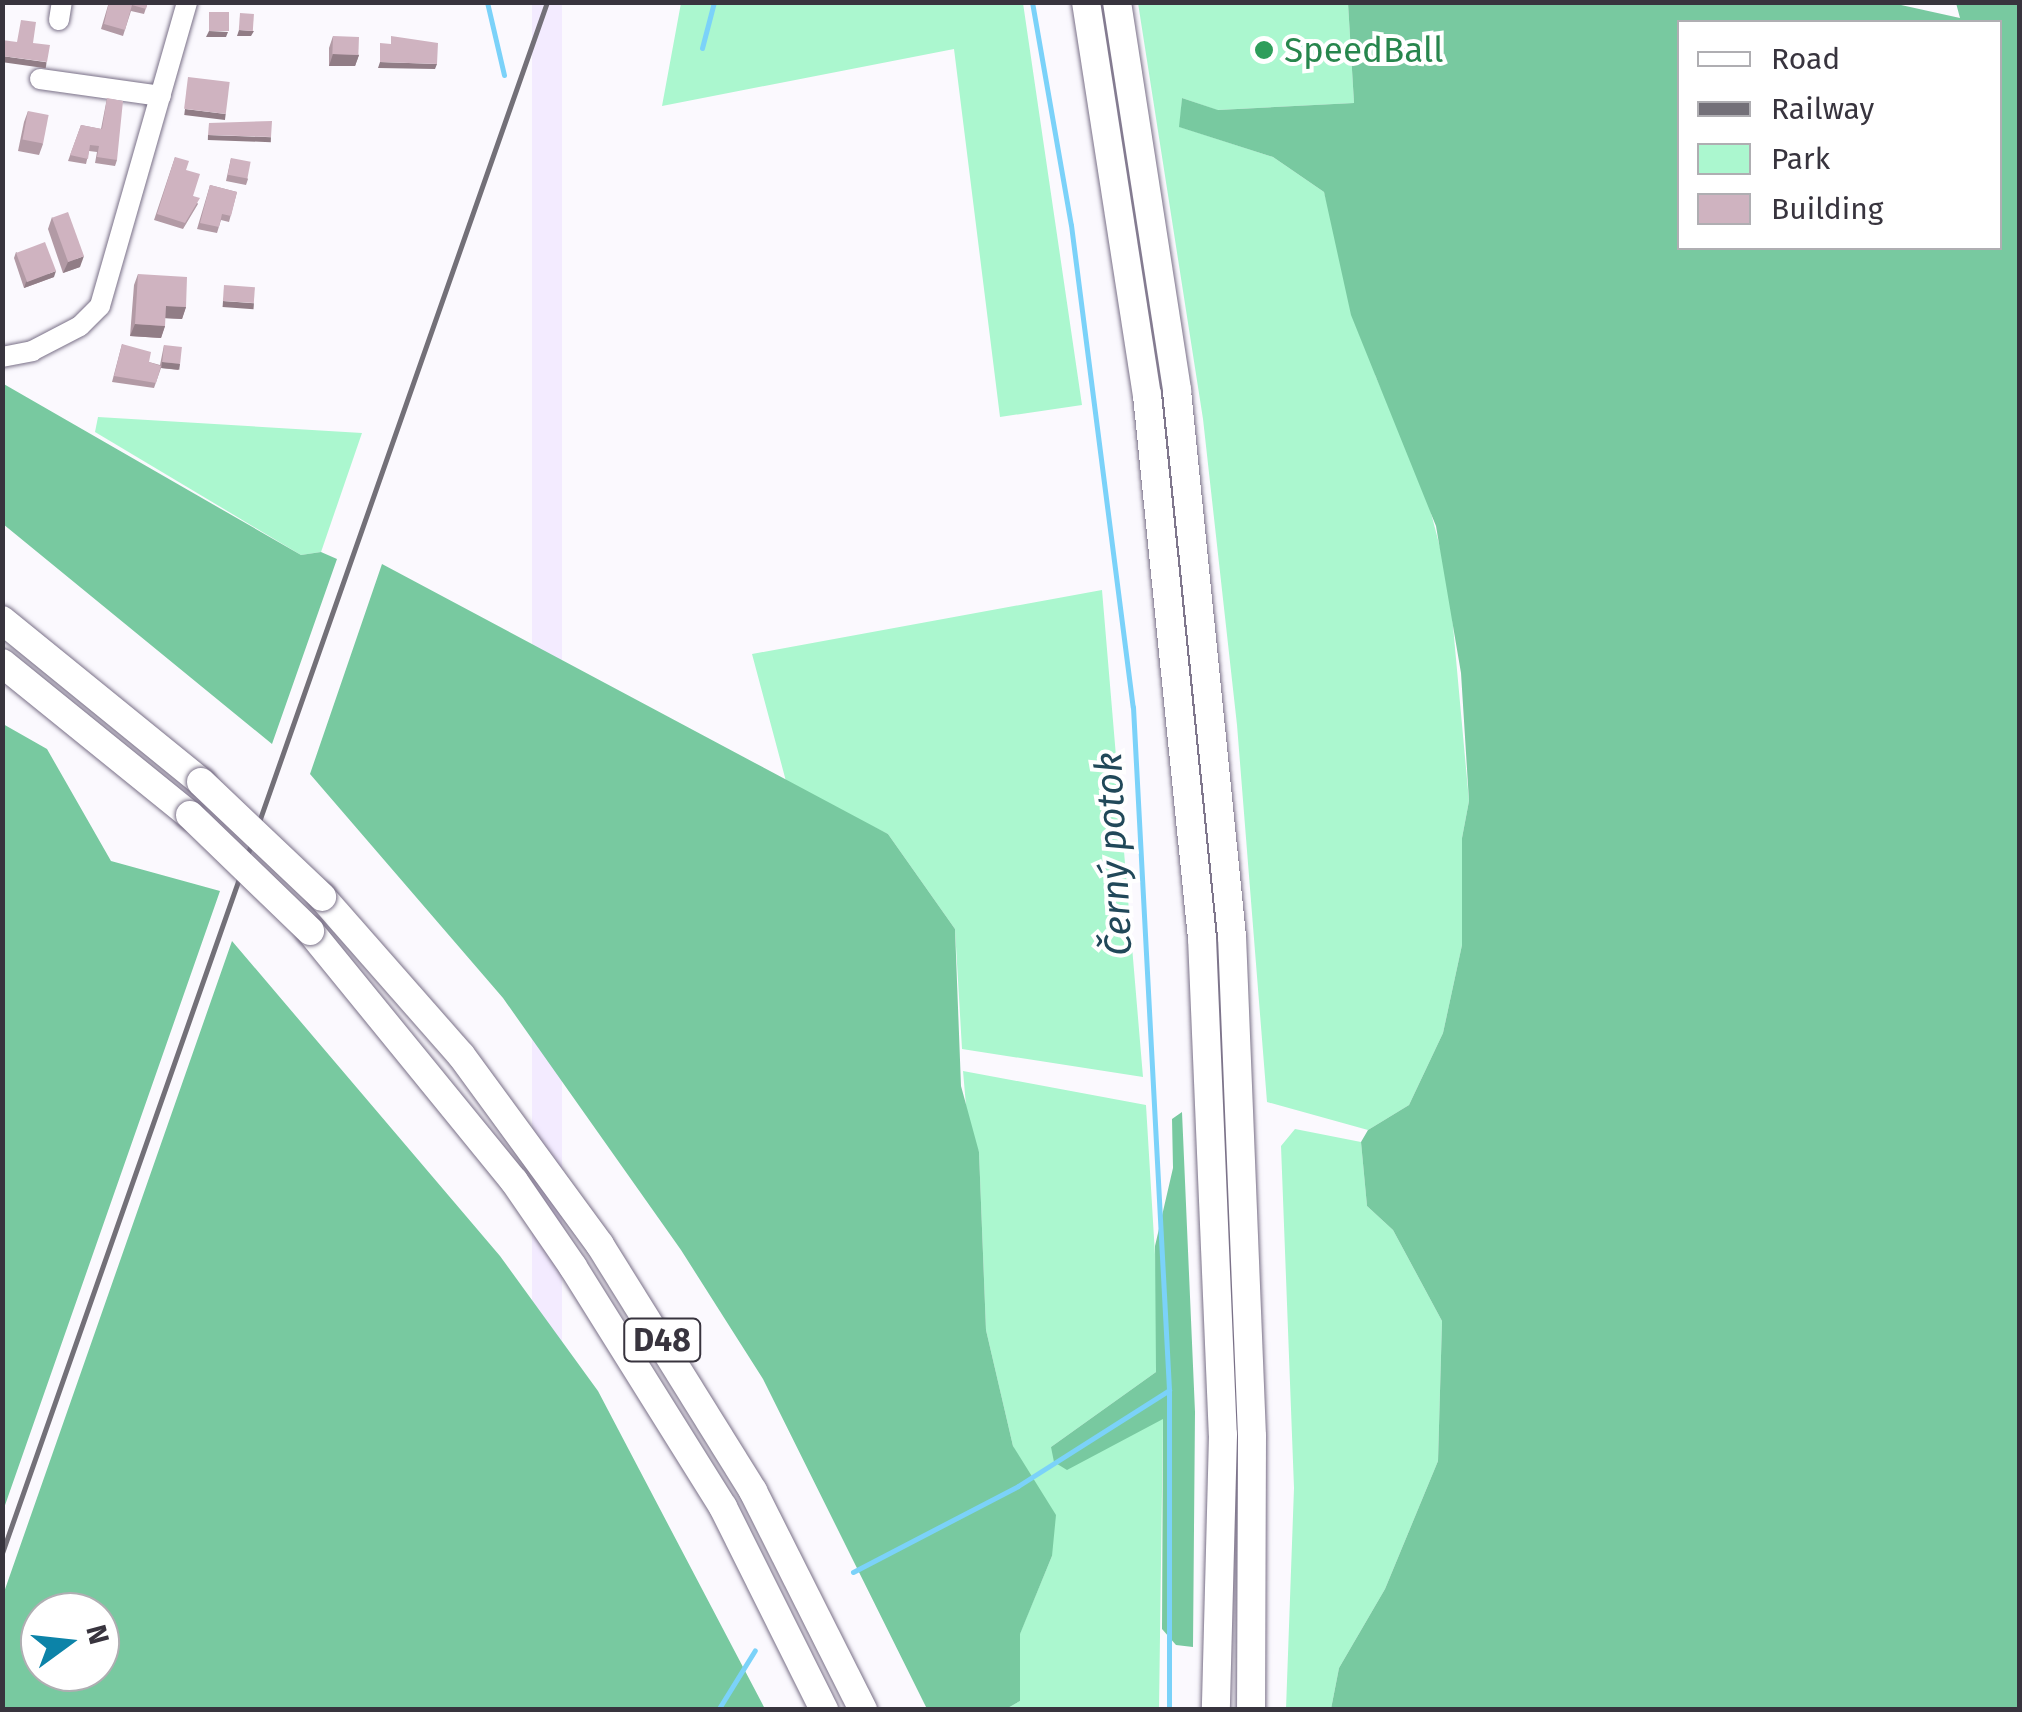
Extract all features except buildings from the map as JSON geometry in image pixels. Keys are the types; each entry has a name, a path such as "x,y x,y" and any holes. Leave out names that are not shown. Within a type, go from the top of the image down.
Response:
{"highway":[{"path":"1086,2 1169,575 1211,1091 1223,1435 1216,1710"},
{"path":"1117,2 1197,554 1242,1098 1251,1710"},
{"name":"D48","path":"2,620 201,782 322,897 460,1054 600,1245 753,1491 864,1710"},
{"name":"D48","path":"2,662 190,815 310,932 514,1181 573,1267 723,1506 824,1710"}],"street":[{"path":"2,357 80,326 100,306 187,2"},
{"path":"40,80 161,96"}],"shaded area":[{"path":"532,3 562,3 562,1601 532,1601"}],"green space":[{"path":"681,3 1023,3 1082,405 1000,417 954,49 662,106"},
{"path":"1138,3 1348,3 1354,103 1217,110 1182,98 1180,127 1273,157 1324,192 1376,377 1424,486 1449,582 1469,801 1462,838 1462,945 1443,1033 1409,1105 1368,1130 1267,1102 1237,725 1203,419"},
{"path":"1348,3 1892,3 1960,18 1956,3 2019,3 2019,1709 1331,1709 1339,1668 1385,1589 1438,1461 1442,1321 1393,1230 1367,1206 1361,1142 1368,1130 1409,1105 1443,1033 1462,945 1462,838 1469,801 1461,673 1436,526 1351,315 1324,192 1273,157 1179,127 1182,98 1218,110 1354,103"},
{"path":"2,383 301,555 321,552 337,559 272,744 3,524"},
{"path":"98,417 362,433 321,552 301,555 95,432"},
{"path":"382,564 888,834 955,929 961,1086 979,1152 986,1330 1013,1446 1056,1515 1052,1556 1020,1634 1020,1701 1006,1709 927,1709 763,1379 681,1250 503,998 310,774"},
{"path":"1102,590 1143,1077 962,1049 955,929 888,834 787,785 752,654"},
{"path":"3,724 47,749 111,861 220,891 3,1511"},
{"path":"232,941 500,1256 598,1391 765,1709 3,1709 3,1595"},
{"path":"963,1071 1146,1105 1161,1354 1156,1372 1051,1447 1122,1438 1163,1418 1159,1709 1006,1709 1020,1701 1020,1633 1052,1556 1013,1446 986,1330 979,1152 968,1129"},
{"path":"1182,1112 1195,1412 1193,1647 1176,1645 1162,1629 1163,1419 1067,1470 1054,1462 1051,1447 1156,1372 1155,1246 1173,1168 1172,1119"},
{"path":"1295,1129 1361,1142 1367,1206 1393,1230 1442,1321 1438,1461 1385,1589 1339,1668 1331,1709 1286,1709 1294,1488 1281,1146"}],"waterway":[{"path":"487,2 504,75"},
{"path":"702,48 714,2"},
{"name":"Černý potok","path":"1032,2 1071,225 1133,707 1169,1390 1169,1710"},
{"path":"853,1572 1018,1486 1169,1390"},
{"path":"718,1710 755,1650"}],"railway":[{"path":"2,1553 547,2"}],"place":[{"name":"SpeedBall","path":"1264,50"}]}
